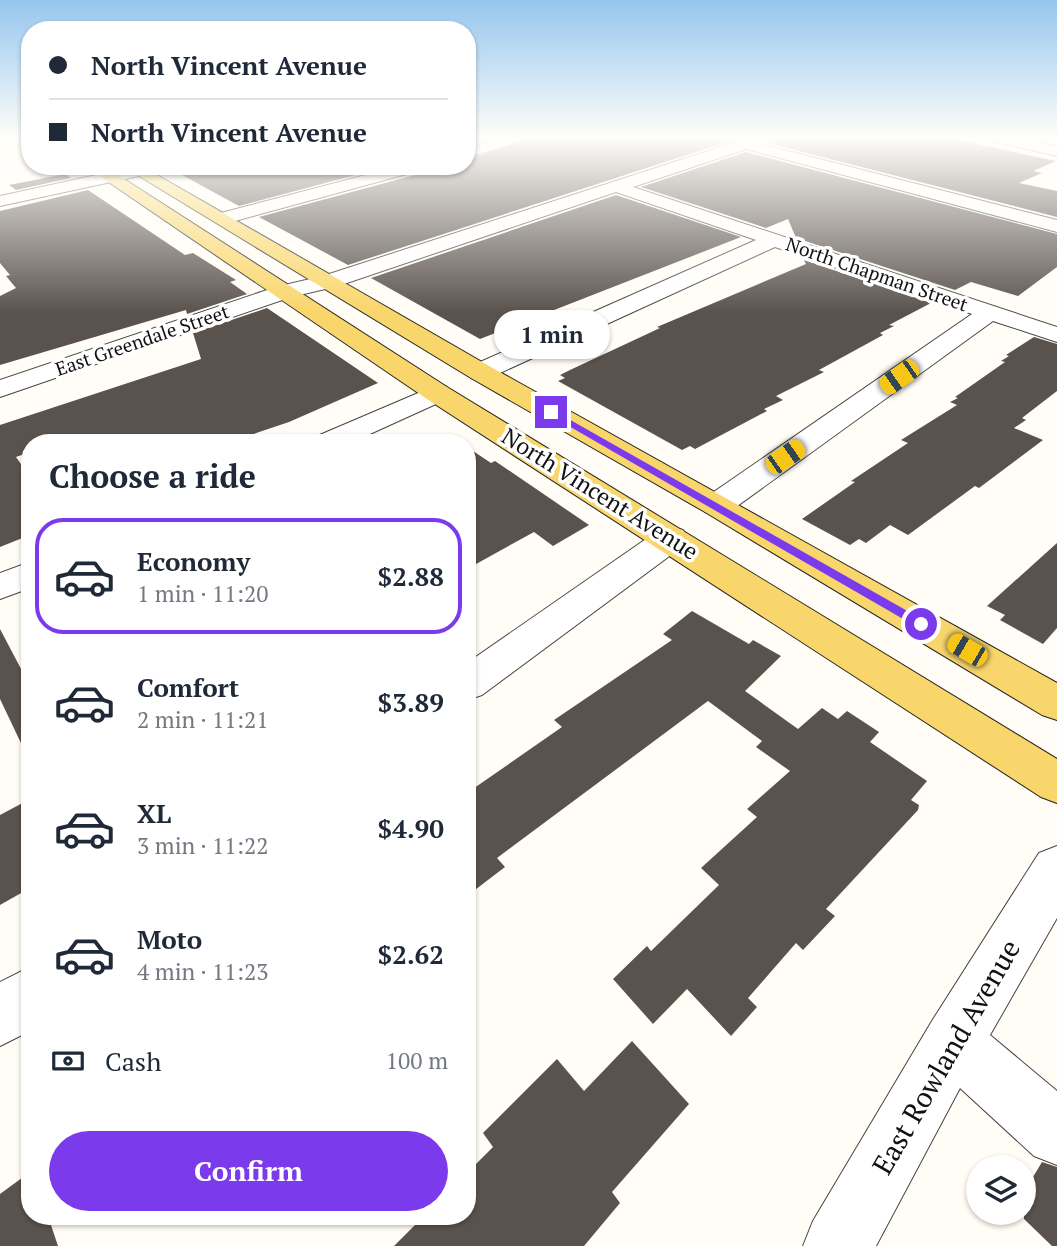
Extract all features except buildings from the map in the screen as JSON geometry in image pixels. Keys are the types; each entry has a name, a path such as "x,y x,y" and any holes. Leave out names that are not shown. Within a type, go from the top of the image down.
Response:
{"main road":[{"name":"North Vincent Avenue","path":"139,196 437,393 1057,783"},
{"name":"North Vincent Avenue","path":"185,196 480,372 718,505 1057,703"}],"street":[{"path":"0,201 17,196"},
{"path":"224,218 306,196"},
{"name":"East Greendale Street","path":"0,388 284,292 330,281 589,196"},
{"name":"North Chapman Street","path":"645,196 1057,335"},
{"path":"942,196 1057,226"},
{"path":"480,372 775,239"},
{"path":"718,505 989,313"},
{"path":"345,434 437,393"},
{"path":"476,678 671,538"},
{"path":"0,587 21,578"},
{"name":"East Rowland Avenue","path":"838,1246 953,1042 1057,870"},
{"path":"0,1017 21,1002"},
{"path":"953,1042 1057,1133"}],"route":[{"path":"551,412 718,505 921,624"}]}
